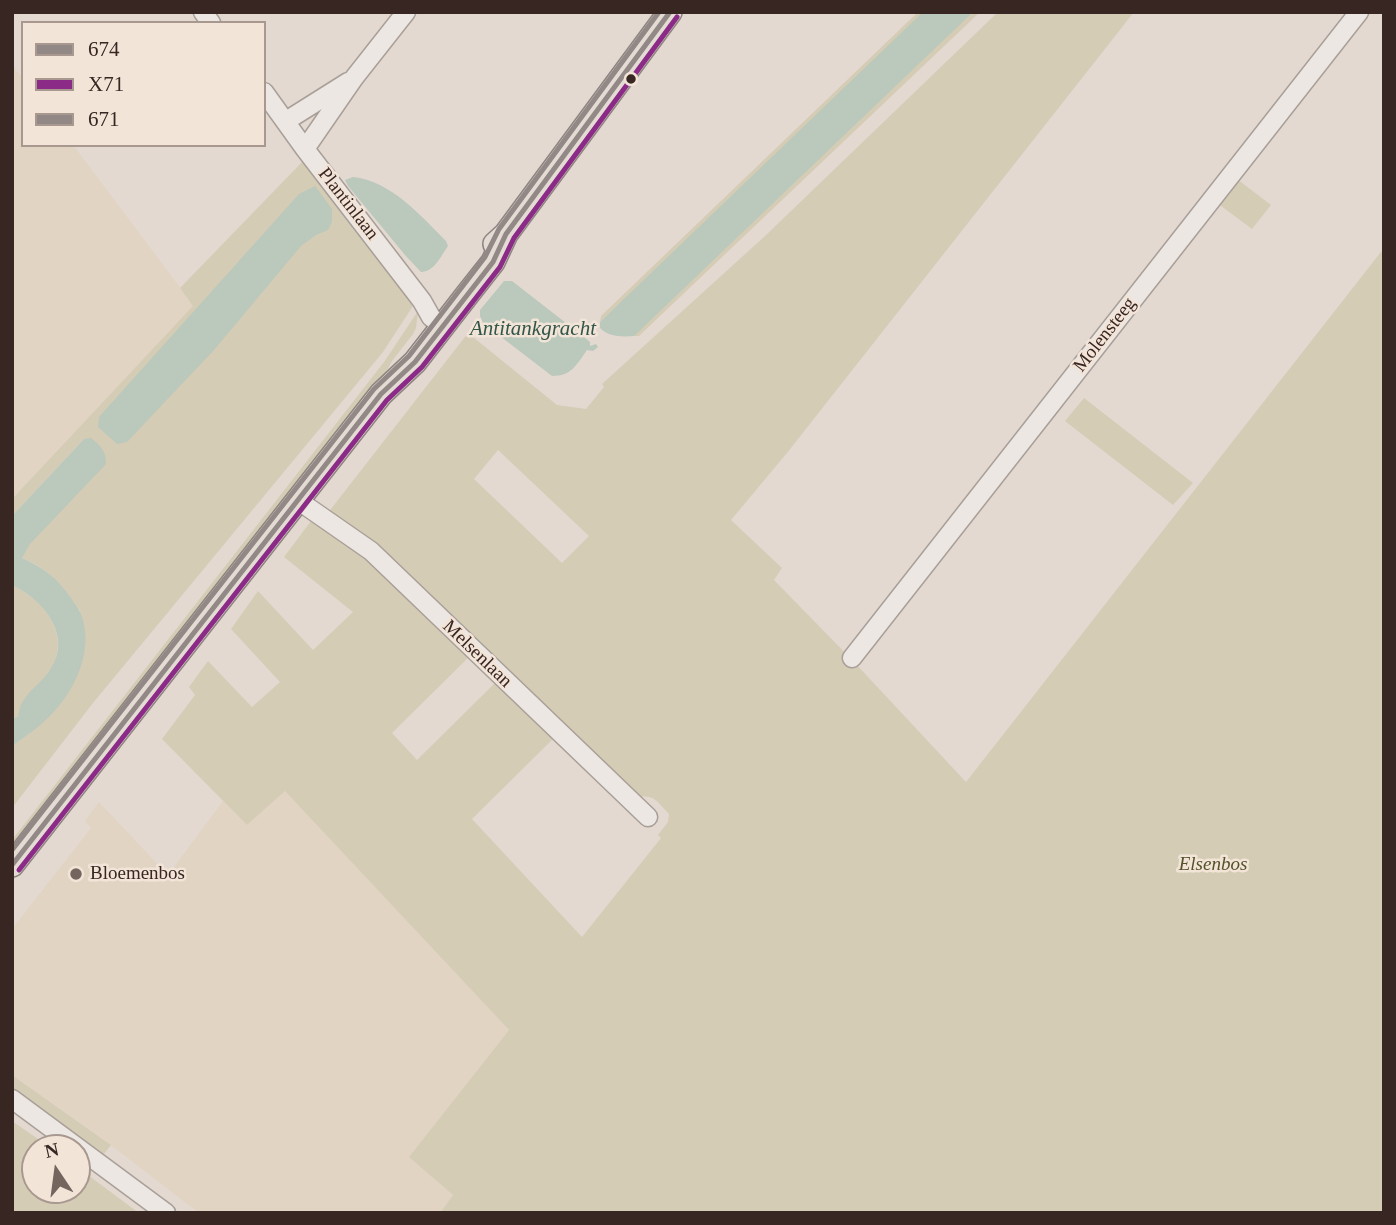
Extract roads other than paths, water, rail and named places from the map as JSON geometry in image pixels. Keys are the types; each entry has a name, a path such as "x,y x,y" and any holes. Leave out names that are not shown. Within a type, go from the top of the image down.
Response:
{"main road":[{"path":"12,865 299,501 381,394 398,363 437,322 472,265 506,234 670,12"}],"street":[{"path":"305,149 354,78 406,12"},
{"name":"Molensteeg","path":"852,658 1360,12"},
{"path":"286,121 354,78"},
{"name":"Plantinlaan","path":"266,95 437,322"},
{"name":"Melsenlaan","path":"299,501 371,551 648,817"},
{"path":"12,1099 166,1213"}],"water":[{"name":"Antitankgracht","path":"923,12 973,12 634,336 612,335 600,328 600,322"},
{"path":"353,177 380,185 392,192 415,210 446,241 448,246 430,269 421,272 405,255 348,186 345,180"},
{"path":"315,186 332,209 332,222 328,230 301,246 214,350 127,442 117,444 98,427 99,417 299,194"},
{"name":"Antitankgracht","path":"504,281 512,281 590,342 590,346 596,344 598,347 593,351 587,350 569,372 552,376 483,323 480,310"},
{"path":"91,438 102,449 106,464 30,544 22,558 37,565 55,579 78,608 85,637 82,662 72,686 58,707 12,746 12,718 18,717 23,701 51,668 57,656 58,643 51,619 34,599 12,585 12,516 84,439"}],"place":[{"name":"Bloemenbos","path":"76,874"}],"park label":[{"name":"Elsenbos","path":"1213,865"}]}
